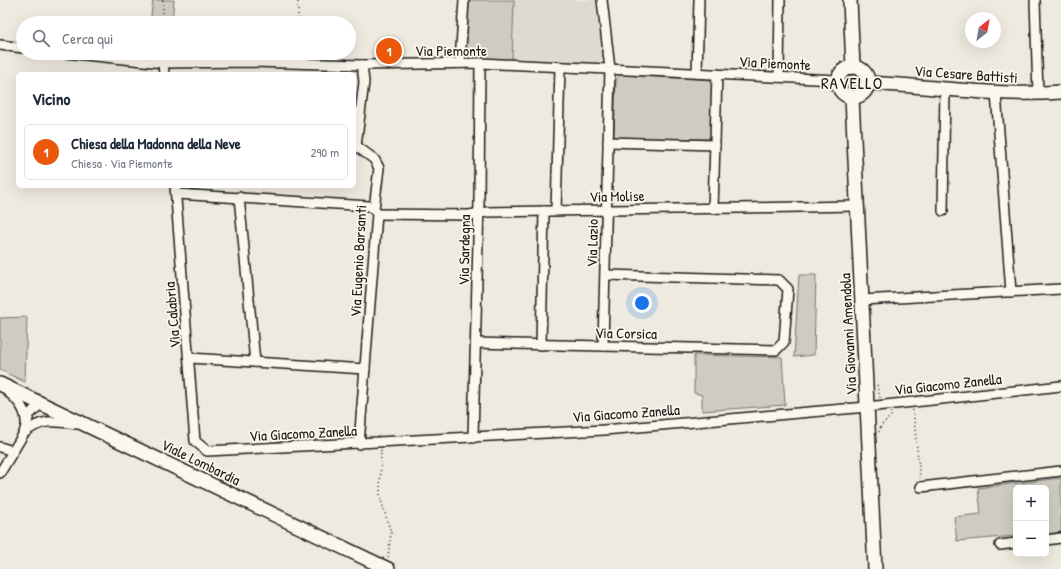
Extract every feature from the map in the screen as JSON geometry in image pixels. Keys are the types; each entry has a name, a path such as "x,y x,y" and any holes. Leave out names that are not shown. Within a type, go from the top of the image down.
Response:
{"street":[{"path":"460,63 464,0"},
{"name":"Via Lazio","path":"602,0 610,69 606,275 603,346"},
{"path":"697,73 698,0"},
{"path":"779,77 780,0"},
{"path":"850,0 853,67"},
{"path":"1035,0 1038,94"},
{"path":"0,45 16,47"},
{"name":"Via Piemonte","path":"127,60 163,64 251,62 362,66 480,63 837,80"},
{"name":"Via Sardegna","path":"473,438 476,343 480,63"},
{"path":"163,64 164,72"},
{"name":"Via Eugenio Barsanti","path":"356,139 364,82 362,66"},
{"path":"556,211 560,67"},
{"path":"853,67 864,72 868,83 863,94 852,98 846,97 841,92 837,80 842,70 853,67"},
{"path":"713,209 717,74"},
{"name":"Via Cesare Battisti","path":"868,83 996,93 1038,94 1061,92"},
{"path":"944,211 945,89"},
{"path":"996,93 1012,292"},
{"name":"Via Giovanni Amendola","path":"852,98 875,569"},
{"path":"608,142 715,145"},
{"name":"Via Eugenio Barsanti","path":"356,147 374,159 378,168 360,444"},
{"name":"Via Molise","path":"176,190 239,198 369,206 375,211 469,215 478,213 544,211 858,206"},
{"name":"Via Calabria","path":"176,190 190,358 195,441"},
{"path":"239,198 255,362"},
{"path":"542,345 544,211"},
{"name":"Via Corsica","path":"476,343 776,350 784,342 788,289 779,280 606,275"},
{"path":"862,300 1061,289"},
{"path":"190,358 365,369"},
{"path":"0,385 16,398 22,406 26,416 25,429"},
{"name":"Viale Lombardia","path":"0,385 42,403 387,569"},
{"name":"Via Giacomo Zanella","path":"195,441 207,451 473,438 612,429 867,407 1061,386"},
{"path":"37,424 40,419 42,403"},
{"path":"0,473 25,429 29,416 42,403"},
{"path":"25,429 37,424 55,421 88,425"},
{"path":"0,447 13,451"},
{"path":"921,487 1061,471"},
{"path":"1049,540 1061,538"},
{"path":"1000,545 1013,543"}],"path":[{"path":"163,0 163,16"},
{"path":"298,0 298,16"},
{"path":"912,402 921,487"},
{"path":"382,443 380,453 380,497 391,533 387,569"}],"shaded area":[{"path":"153,0 174,0 173,16 151,16"},
{"path":"469,0 514,0 512,60 469,58 466,54"},
{"path":"514,0 596,0 604,57 597,64 513,58"},
{"path":"620,75 712,80 712,136 706,139 619,138 614,136 616,80"},
{"path":"849,75 855,75 860,80 858,89 855,91 849,91 844,86 844,80"},
{"path":"799,275 816,275 814,355 794,357"},
{"path":"27,317 25,382 0,370 0,318"},
{"path":"694,355 782,357 785,405 702,411 702,395 694,393"},
{"path":"1061,478 1061,532 1049,534 1049,485 1013,485 1013,536 957,541 954,517 981,514 978,488"}],"place":[{"name":"Chiesa della Madonna della Neve","path":"389,51"}],"district":[{"name":"RAVELLO","path":"852,82"}]}
